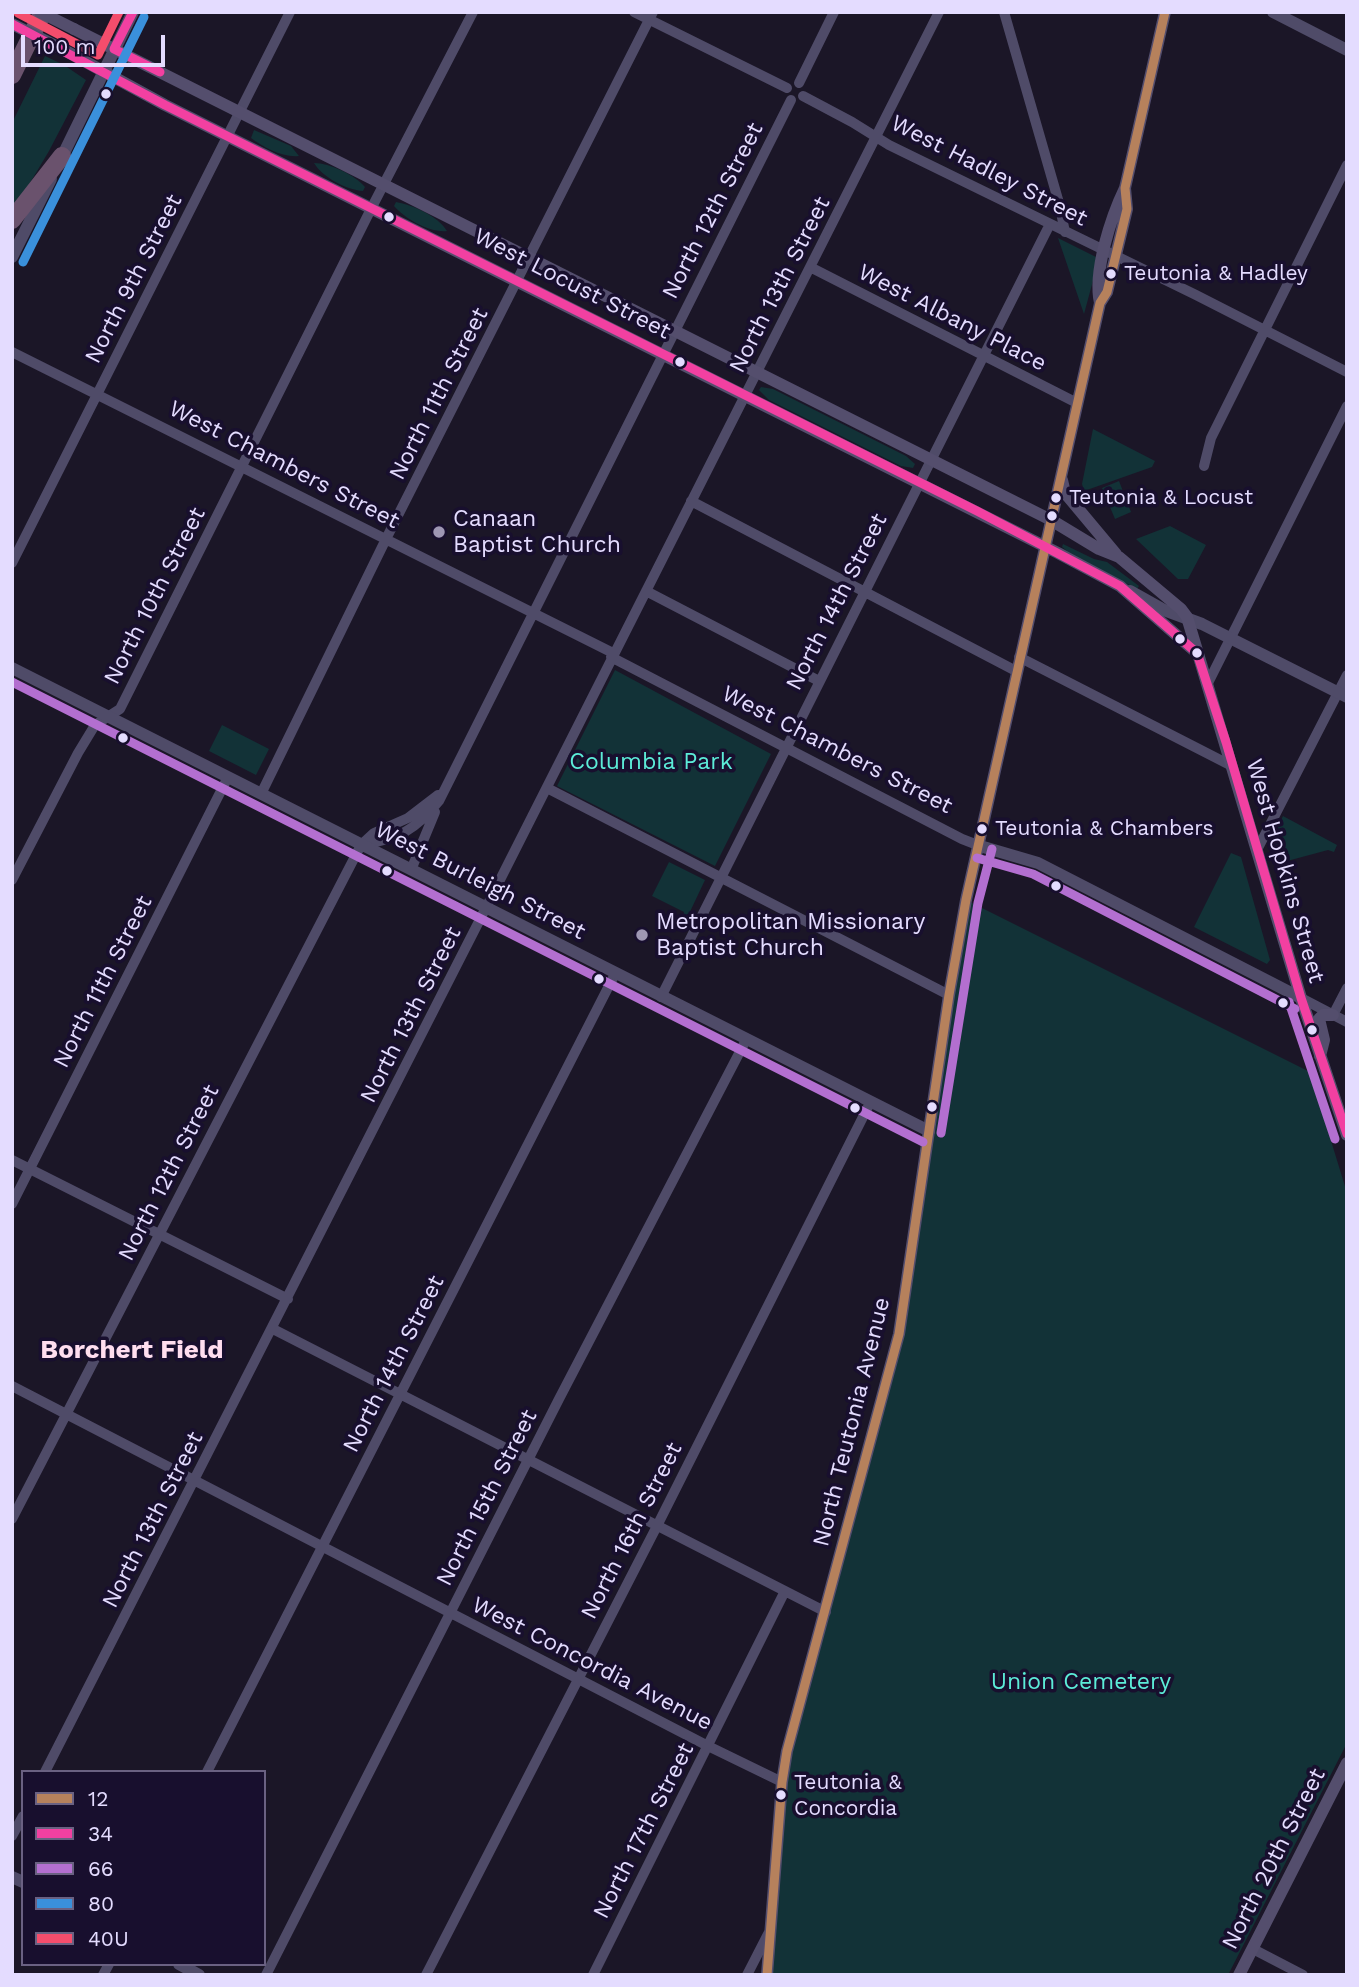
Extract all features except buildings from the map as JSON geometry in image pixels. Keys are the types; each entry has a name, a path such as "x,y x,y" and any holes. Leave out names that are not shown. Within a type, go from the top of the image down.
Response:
{"highway":[{"path":"12,19 15,12"},
{"path":"12,75 42,12"},
{"path":"12,220 62,156"}],"main road":[{"name":"West Locust Street","path":"42,12 1051,520 1099,549 1118,557 1187,617"},
{"name":"North Teutonia Avenue","path":"767,1975 782,1782 787,1751 899,1334 949,995 966,900 1100,303 1107,292 1110,253 1127,209 1125,188 1165,12"},
{"name":"West Locust Street","path":"12,24 228,136 1046,546 1120,586"},
{"path":"1061,478 1065,494 1118,557"},
{"path":"1120,586 1197,653"},
{"name":"West Hopkins Street","path":"1187,617 1301,998 1347,1135"},
{"path":"1320,1056 1324,1041 1320,1019 1323,1015 1333,1015"},
{"name":"North 20th Street","path":"1239,1975 1347,1763"}],"street":[{"path":"12,257 133,12"},
{"name":"North 9th Street","path":"12,563 290,12"},
{"path":"372,207 473,12"},
{"path":"634,12 652,16 787,88"},
{"path":"799,83 834,12"},
{"name":"North 13th Street","path":"46,1770 487,908 612,655 939,12"},
{"path":"1004,12 1065,232"},
{"path":"1273,12 1347,50"},
{"name":"North 11th Street","path":"261,794 386,539 652,16"},
{"path":"799,83 803,88 803,96 796,101 791,100 787,96 787,88 791,84 799,83"},
{"name":"West Hadley Street","path":"803,96 1050,225 1347,372"},
{"name":"North 12th Street","path":"361,845 392,839 408,832 427,816 439,801 791,100"},
{"path":"1204,466 1211,438 1347,165"},
{"name":"North 10th Street","path":"12,880 94,725 120,709 372,207"},
{"name":"North 14th Street","path":"660,997 1050,225"},
{"name":"West Albany Place","path":"810,267 1077,403"},
{"name":"West Chambers Street","path":"12,352 533,611 962,839 1038,863 1347,1022"},
{"path":"1208,683 1347,406"},
{"path":"691,501 863,591 1233,766"},
{"name":"West Locust Street","path":"1120,586 1164,610 1187,617 1342,695"},
{"path":"646,591 819,681"},
{"name":"West Burleigh Street","path":"12,668 929,1131"},
{"path":"1257,850 1342,695 1347,675"},
{"name":"North 11th Street","path":"12,1204 228,778"},
{"path":"547,788 949,995"},
{"name":"North 12th Street","path":"12,1519 361,845 374,833 408,818 443,790"},
{"path":"411,870 439,801"},
{"name":"North 14th Street","path":"208,1770 615,974"},
{"path":"1333,1015 1347,988"},
{"name":"North 15th Street","path":"266,1975 528,1460 746,1040"},
{"name":"North 16th Street","path":"425,1975 657,1526 870,1103"},
{"path":"12,1160 288,1299"},
{"path":"273,1329 826,1612"},
{"name":"West Concordia Avenue","path":"12,1386 782,1782"},
{"name":"North 17th Street","path":"593,1975 786,1591"},
{"path":"12,1836 21,1819"},
{"path":"747,1975 770,1930"},
{"path":"1253,1948 1303,1975"},
{"path":"183,1966 199,1975"}],"green space":[{"path":"45,56 86,80 49,151 12,213 12,123"},
{"path":"254,130 291,146 299,156 280,154 261,145 251,138"},
{"path":"314,163 335,167 349,174 365,187 363,191 335,182"},
{"path":"396,202 424,212 447,231 433,230 411,220 394,206"},
{"path":"1058,238 1096,257 1097,266 1084,314"},
{"path":"761,387 773,389 906,456 915,464 913,468 901,466 769,400 759,390"},
{"path":"1093,429 1155,461 1152,467 1084,491 1082,484"},
{"path":"1119,481 1131,512 1115,519 1102,488"},
{"path":"1170,526 1206,545 1188,579 1178,579 1136,539"},
{"path":"1063,544 1094,559 1107,562 1139,586 1137,589 1067,551 1062,547"},
{"name":"Columbia Park","path":"615,670 771,754 715,866 557,786"},
{"path":"222,725 269,749 256,775 209,751"},
{"path":"1283,816 1337,845 1334,852 1328,850 1276,864 1270,842"},
{"path":"1231,853 1241,857 1270,960 1267,964 1194,927"},
{"path":"669,862 705,880 687,918 683,916 684,912 652,896"},
{"name":"Union Cemetery","path":"966,900 1310,1072 1347,1193 1347,1743 1228,1975 767,1975 782,1782 884,1395"}],"transit line":[{"name":"40U","path":"18,13 98,55 119,12"},
{"name":"34","path":"133,12 114,49 160,72"},
{"name":"12","path":"767,1975 782,1782 787,1751 899,1334 949,995 966,900 1100,303 1107,292 1127,209 1125,188 1165,12"},
{"name":"80","path":"23,262 144,17"},
{"name":"34","path":"12,24 165,105 977,511 1120,586 1197,653 1301,998 1347,1134"},
{"name":"66","path":"12,682 923,1142"},
{"name":"66","path":"941,1133 978,903 992,849"},
{"name":"66","path":"977,858 1033,874 1295,1009"},
{"name":"66","path":"1289,1002 1335,1139"}],"place":[{"name":"Teutonia & Hadley","path":"1111,274"},
{"name":"Teutonia & Locust","path":"1056,498"},
{"name":"Canaan Baptist Church","path":"439,532"},
{"name":"Teutonia & Chambers","path":"982,829"},
{"name":"Metropolitan Missionary Baptist Church","path":"642,935"},
{"name":"Teutonia & Concordia","path":"781,1795"}],"district":[{"name":"Borchert Field","path":"132,1350"}]}
